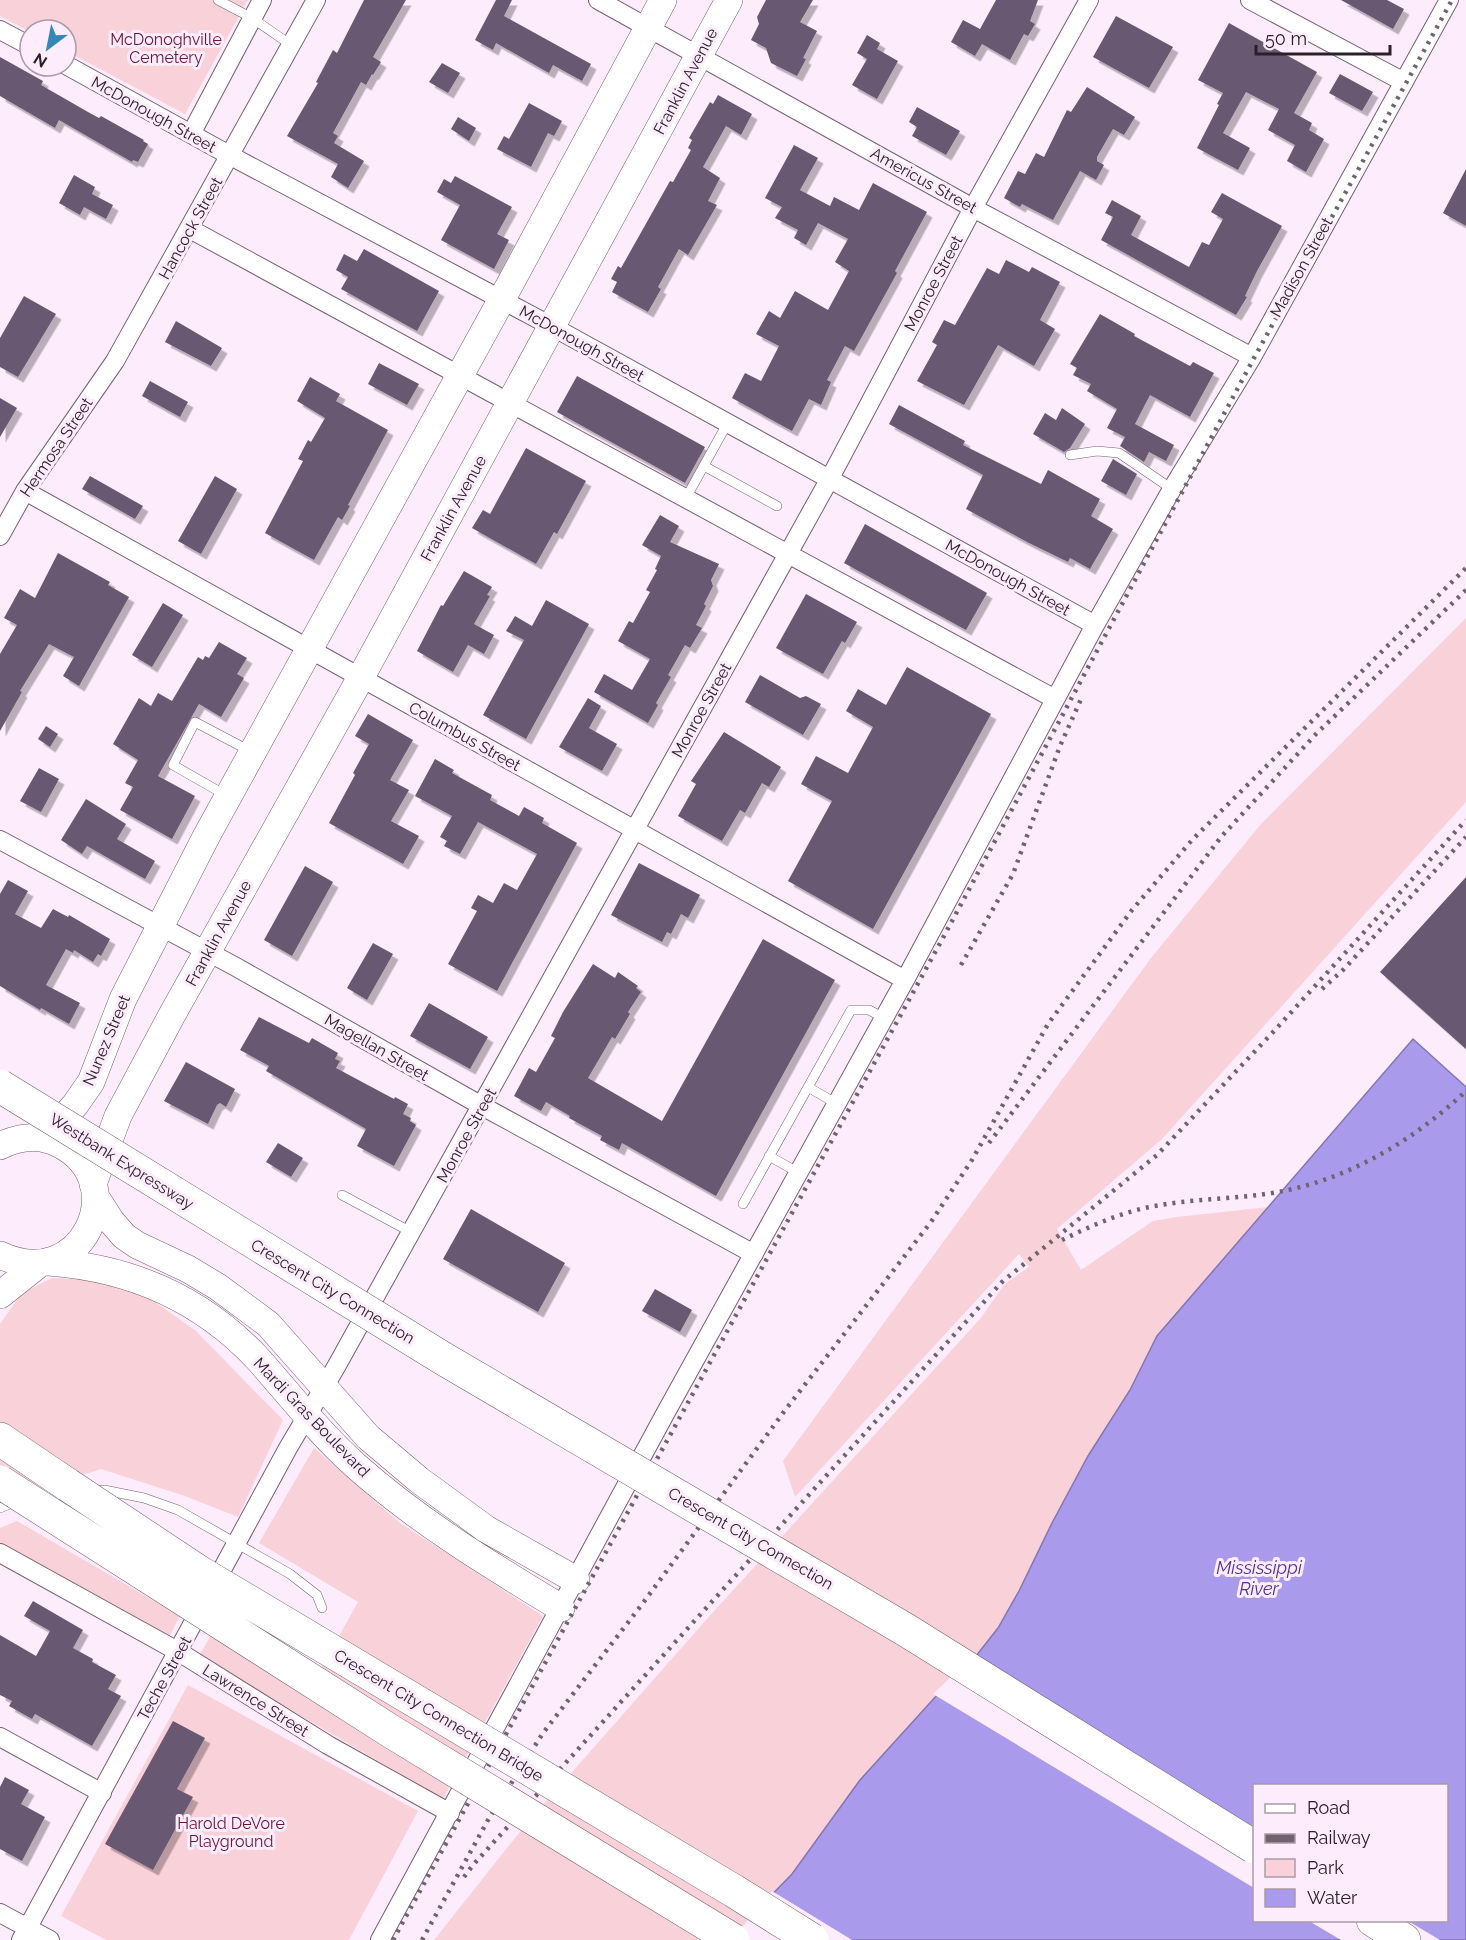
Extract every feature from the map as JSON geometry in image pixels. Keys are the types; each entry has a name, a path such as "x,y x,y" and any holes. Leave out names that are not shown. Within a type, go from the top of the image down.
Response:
{"highway":[{"name":"Westbank Expressway","path":"0,1086 244,1236"},
{"name":"Crescent City Connection","path":"244,1236 444,1359 906,1630 1253,1846"},
{"name":"Crescent City Connection Bridge","path":"0,1439 58,1491 199,1572 812,1940"},
{"path":"0,1482 392,1732 733,1940"},
{"path":"1376,1922 1404,1940"}],"main road":[{"path":"159,926 227,796 502,299 663,0"},
{"name":"Franklin Avenue","path":"94,1190 118,1116 206,952 360,679 553,327 729,0"},
{"name":"Nunez Street","path":"14,1139 55,1127 75,1105 90,1082 123,999 159,926"},
{"name":"Mardi Gras Boulevard","path":"14,1139 56,1142 76,1155 89,1173 94,1190 111,1221 124,1236 137,1245 198,1275 248,1307 268,1324 368,1437 419,1480 486,1529 576,1580"},
{"path":"0,1295 44,1263 68,1253 83,1239 93,1219 94,1190"},
{"name":"Mardi Gras Boulevard","path":"0,1255 18,1262 81,1264 114,1271 146,1281 201,1312 256,1357 355,1465 413,1513 486,1563 561,1608"}],"street":[{"path":"191,134 262,0"},
{"name":"Hancock Street","path":"115,361 316,0"},
{"name":"Americus Street","path":"598,0 973,208 1252,357"},
{"name":"Monroe Street","path":"308,1416 829,480 973,208 1089,0"},
{"path":"1250,0 1404,82"},
{"name":"Madison Street","path":"380,1940 905,980 1095,625 1172,489 1252,357 1449,0"},
{"path":"0,30 18,40"},
{"name":"McDonough Street","path":"78,72 502,299 1095,625"},
{"path":"190,229 1055,699"},
{"name":"Hermosa Street","path":"1,530 25,491 115,361"},
{"name":"Columbus Street","path":"25,491 905,980"},
{"name":"Magellan Street","path":"0,840 236,967 482,1106 754,1254"},
{"name":"Teche Street","path":"24,1934 308,1416"},
{"name":"Lawrence Street","path":"0,1553 179,1652 328,1745 450,1813"},
{"path":"0,1737 102,1792"},
{"path":"0,1913 24,1934 50,1940"}],"lane":[{"path":"218,0 252,18 291,45"},
{"path":"686,498 727,424"},
{"path":"1070,455 1096,451 1119,453 1172,489"},
{"path":"704,466 777,506"},
{"path":"227,796 172,765 195,722 252,752"},
{"path":"743,1204 850,1010 869,1010 884,1018"},
{"path":"808,1088 837,1104"},
{"path":"769,1156 799,1173"},
{"path":"342,1195 411,1232"},
{"path":"0,1508 14,1502 58,1491 104,1490 144,1498 178,1510 290,1574 317,1596 322,1608"}],"green space":[{"name":"McDonoghville Cemetery","path":"0,0 248,0 185,114 78,57 78,18 18,18 18,26 0,16"},
{"path":"1466,618 1466,802 1162,1139 1057,1229 1081,1270 1153,1221 1269,1207 1157,1336 1130,1390 1052,1523 998,1628 976,1656 860,1780 792,1874 739,1940 434,1940 522,1829 706,1620 980,1319 1005,1284 1029,1267 1019,1254 795,1497 783,1461 1151,958 1261,824"},
{"path":"52,1278 97,1280 145,1295 196,1331 283,1420 238,1517 185,1496 101,1469 0,1501 0,1324 21,1294"},
{"path":"314,1448 400,1523 543,1616 443,1799 199,1656 213,1632 309,1690 358,1602 259,1543"},
{"path":"17,1521 180,1616 168,1639 0,1545 0,1528"},
{"name":"Harold DeVore Playground","path":"188,1685 418,1811 349,1940 106,1940 61,1916"}],"water":[{"name":"Mississippi River","path":"1413,1039 1466,1087 1466,1940 737,1940 759,1908 792,1874 860,1780 976,1656 998,1628 1088,1456 1130,1390 1157,1336"}],"pier":[{"path":"973,1656 1253,1826 1253,1887 933,1694"},
{"path":"772,1891 852,1940 734,1940 757,1906"},
{"path":"1311,1922 1410,1922 1440,1940 1341,1940"}],"building":[{"path":"364,0 406,0 373,57 381,62 366,85 361,82 333,133 338,136 334,143 364,161 348,188 331,177 338,164 287,136 318,83 316,82 333,50 337,53"},
{"path":"496,0 512,0 504,16 591,64 582,81 553,65 549,73 496,43 493,50 475,40"},
{"path":"766,0 813,0 800,22 817,31 803,58 806,59 797,76 771,63 766,48 751,40 759,24 757,17"},
{"path":"996,0 1038,0 1030,21 1035,24 1028,36 1024,34 1010,60 982,44 975,56 951,42 963,20 980,29"},
{"path":"1341,0 1387,0 1404,9 1393,29"},
{"path":"1116,16 1173,47 1149,88 1093,57"},
{"path":"1229,23 1317,72 1294,113 1312,123 1309,130 1324,139 1306,172 1287,161 1295,145 1268,130 1279,109 1246,92 1223,133 1250,148 1238,170 1197,148 1223,93 1198,80"},
{"path":"867,35 880,43 877,49 898,61 877,99 852,85 867,59 857,53"},
{"path":"0,57 18,67 18,78 38,78 43,81 41,85 99,118 101,116 148,144 138,162 133,160 132,162 59,120 55,128 0,96"},
{"path":"442,63 460,73 448,93 429,82"},
{"path":"1340,74 1373,92 1362,111 1329,93"},
{"path":"1087,87 1135,117 1124,135 1113,129 1097,157 1097,161 1104,165 1096,180 1080,171 1053,220 1022,204 1020,207 1004,198 1018,171 1025,174 1036,153 1044,157 1067,110 1071,112"},
{"path":"718,95 752,114 741,135 726,126 703,167 720,178 708,201 717,205 688,255 679,249 658,287 661,289 648,312 612,292 617,282 611,279 618,266 621,268 670,181 673,182 691,150 688,148 692,140 689,138 710,102 713,104"},
{"path":"529,103 562,121 554,136 548,133 531,167 497,149 504,136 509,139"},
{"path":"917,107 960,131 946,155 912,136 917,127 909,122"},
{"path":"458,117 476,128 469,141 451,129"},
{"path":"794,145 818,158 800,190 830,206 834,197 859,210 873,183 927,212 895,271 897,273 854,351 845,346 827,380 831,382 821,405 809,399 792,431 732,398 745,373 761,381 779,346 756,334 769,311 780,318 795,291 828,310 849,271 835,262 848,239 818,223 806,245 794,238 798,230 775,218 782,207 765,198"},
{"path":"1466,169 1466,226 1443,213"},
{"path":"74,175 95,187 92,194 113,205 106,219 84,207 80,215 59,203"},
{"path":"455,176 512,207 497,234 509,240 494,269 441,240 460,205 437,192 444,179 451,183"},
{"path":"1222,193 1282,226 1236,315 1101,240 1113,217 1105,213 1112,200 1141,216 1131,235 1189,267 1202,242 1209,245 1223,219 1211,212"},
{"path":"364,249 439,291 417,331 341,289 348,277 336,270 344,254 357,261"},
{"path":"1006,260 1029,272 1032,267 1060,282 1040,320 1055,329 1034,366 998,345 964,405 917,381 937,345 932,342 944,320 955,325 987,268 999,274"},
{"path":"24,296 56,314 18,377 0,367 0,338"},
{"path":"1100,314 1135,334 1134,336 1190,366 1193,362 1214,373 1190,417 1150,395 1135,424 1174,445 1166,461 1149,452 1144,462 1120,446 1125,437 1107,428 1117,409 1087,391 1091,384 1073,375 1077,368 1070,364"},
{"path":"176,321 222,348 211,366 165,342"},
{"path":"379,363 419,384 407,405 368,384"},
{"path":"577,376 705,447 685,483 557,412"},
{"path":"310,377 340,394 336,401 388,430 348,505 350,506 342,520 338,517 314,560 265,533 303,461 298,459 308,440 311,442 325,418 297,401"},
{"path":"150,381 188,402 180,417 142,396"},
{"path":"0,398 17,408 0,437"},
{"path":"899,405 965,441 963,445 1041,484 1048,470 1100,499 1091,516 1113,529 1090,569 1070,558 1068,562 966,509 983,475 889,424"},
{"path":"1062,408 1085,424 1070,448 1064,452 1033,434 1045,413 1056,420"},
{"path":"526,448 586,481 557,534 554,532 536,564 472,528 483,510 490,514"},
{"path":"1113,459 1137,474 1126,495 1101,481"},
{"path":"90,476 143,506 135,519 82,489"},
{"path":"215,476 237,489 201,554 178,541"},
{"path":"660,515 679,526 670,542 719,564 711,580 713,586 704,604 706,606 696,625 702,628 690,648 685,645 668,675 671,677 648,723 594,692 604,674 632,690 650,659 618,641 629,621 633,623 650,592 646,590 657,570 655,569 661,556 642,545"},
{"path":"865,524 987,593 966,630 844,563"},
{"path":"58,553 110,582 108,585 129,597 79,686 63,676 74,657 49,644 20,691 22,692 0,731 0,654 17,625 4,618 20,589 35,598"},
{"path":"464,571 492,587 487,595 490,596 474,624 494,635 484,654 468,645 453,672 417,651 441,605 443,606"},
{"path":"806,594 857,622 845,643 842,641 823,674 776,648"},
{"path":"546,600 589,624 526,739 483,715 524,640 506,631 515,616 532,626"},
{"path":"163,603 183,615 152,667 132,655"},
{"path":"219,642 247,658 237,674 244,678 221,717 199,704 158,776 195,796 172,839 120,810 133,787 125,783 138,760 113,744 139,698 151,706 158,693 172,701 198,657 203,660 205,656 209,658"},
{"path":"907,667 991,714 873,929 788,881 832,801 801,784 816,756 848,773 873,727 846,711 858,689 886,705"},
{"path":"760,675 800,698 806,696 821,704 803,735 745,702"},
{"path":"588,698 601,706 589,728 617,744 602,771 559,747"},
{"path":"368,714 413,740 390,780 409,790 391,821 419,836 403,864 329,823 369,744 355,736"},
{"path":"46,726 58,734 50,747 38,739"},
{"path":"724,732 781,767 769,787 762,783 745,813 740,810 722,841 678,816 696,784 691,781"},
{"path":"435,759 454,770 452,773 492,795 490,800 519,816 524,807 544,818 542,823 577,843 497,991 448,964 477,911 471,908 478,895 493,903 504,883 517,890 537,854 478,822 460,854 444,846 447,841 440,837 452,816 415,796"},
{"path":"39,768 59,779 41,812 20,801"},
{"path":"86,799 126,824 117,839 155,861 145,879 87,846 82,854 61,840"},
{"path":"639,863 700,895 688,918 681,914 671,934 667,932 662,942 611,915"},
{"path":"305,866 333,882 292,956 264,940"},
{"path":"1466,877 1466,1049 1380,972"},
{"path":"8,880 28,891 15,914 41,928 53,909 68,917 69,915 110,939 101,956 98,954 93,962 74,950 73,953 66,949 46,985 80,1003 69,1024 0,986 0,894"},
{"path":"763,939 835,980 716,1196 622,1143 619,1150 600,1140 602,1136 546,1102 541,1111 514,1096 529,1068 536,1072 555,1038 551,1036 563,1012 593,964 615,978 618,972 638,986 636,988 641,992 615,1039 612,1037 588,1078 662,1121"},
{"path":"373,943 393,954 367,1000 347,988"},
{"path":"429,1003 488,1037 470,1069 410,1036"},
{"path":"259,1017 309,1043 312,1038 338,1053 335,1059 340,1061 336,1068 408,1104 403,1114 411,1118 410,1121 416,1125 394,1166 357,1146 366,1129 266,1071 269,1066 240,1050"},
{"path":"186,1062 235,1089 226,1107 220,1103 217,1105 208,1124 164,1101"},
{"path":"278,1143 303,1158 291,1177 266,1162"},
{"path":"471,1209 565,1263 538,1312 443,1259"},
{"path":"655,1289 692,1310 680,1332 642,1311"},
{"path":"33,1601 83,1630 73,1648 116,1675 108,1689 121,1696 92,1746 35,1714 32,1719 9,1706 12,1701 0,1695 0,1635 36,1656 50,1631 24,1616"},
{"path":"173,1721 205,1738 177,1789 193,1797 153,1870 105,1844"},
{"path":"5,1777 29,1790 21,1804 45,1817 22,1861 0,1849 0,1787"}],"railway":[{"path":"393,1940 944,936 1254,358 1452,0"},
{"path":"422,1940 488,1820 543,1733 643,1603 786,1409 931,1222 972,1160 1048,1024 1132,910 1192,840 1466,568"},
{"path":"989,1143 1221,837 1316,734 1466,590"},
{"path":"961,965 1013,874 1060,746 1082,697"},
{"path":"464,1877 1002,1282 1157,1155 1275,1030 1466,820"},
{"path":"1322,989 1343,970 1466,837"},
{"path":"1062,1240 1110,1219 1148,1207 1265,1194 1321,1181 1347,1171 1398,1144 1422,1128 1466,1091"}]}
